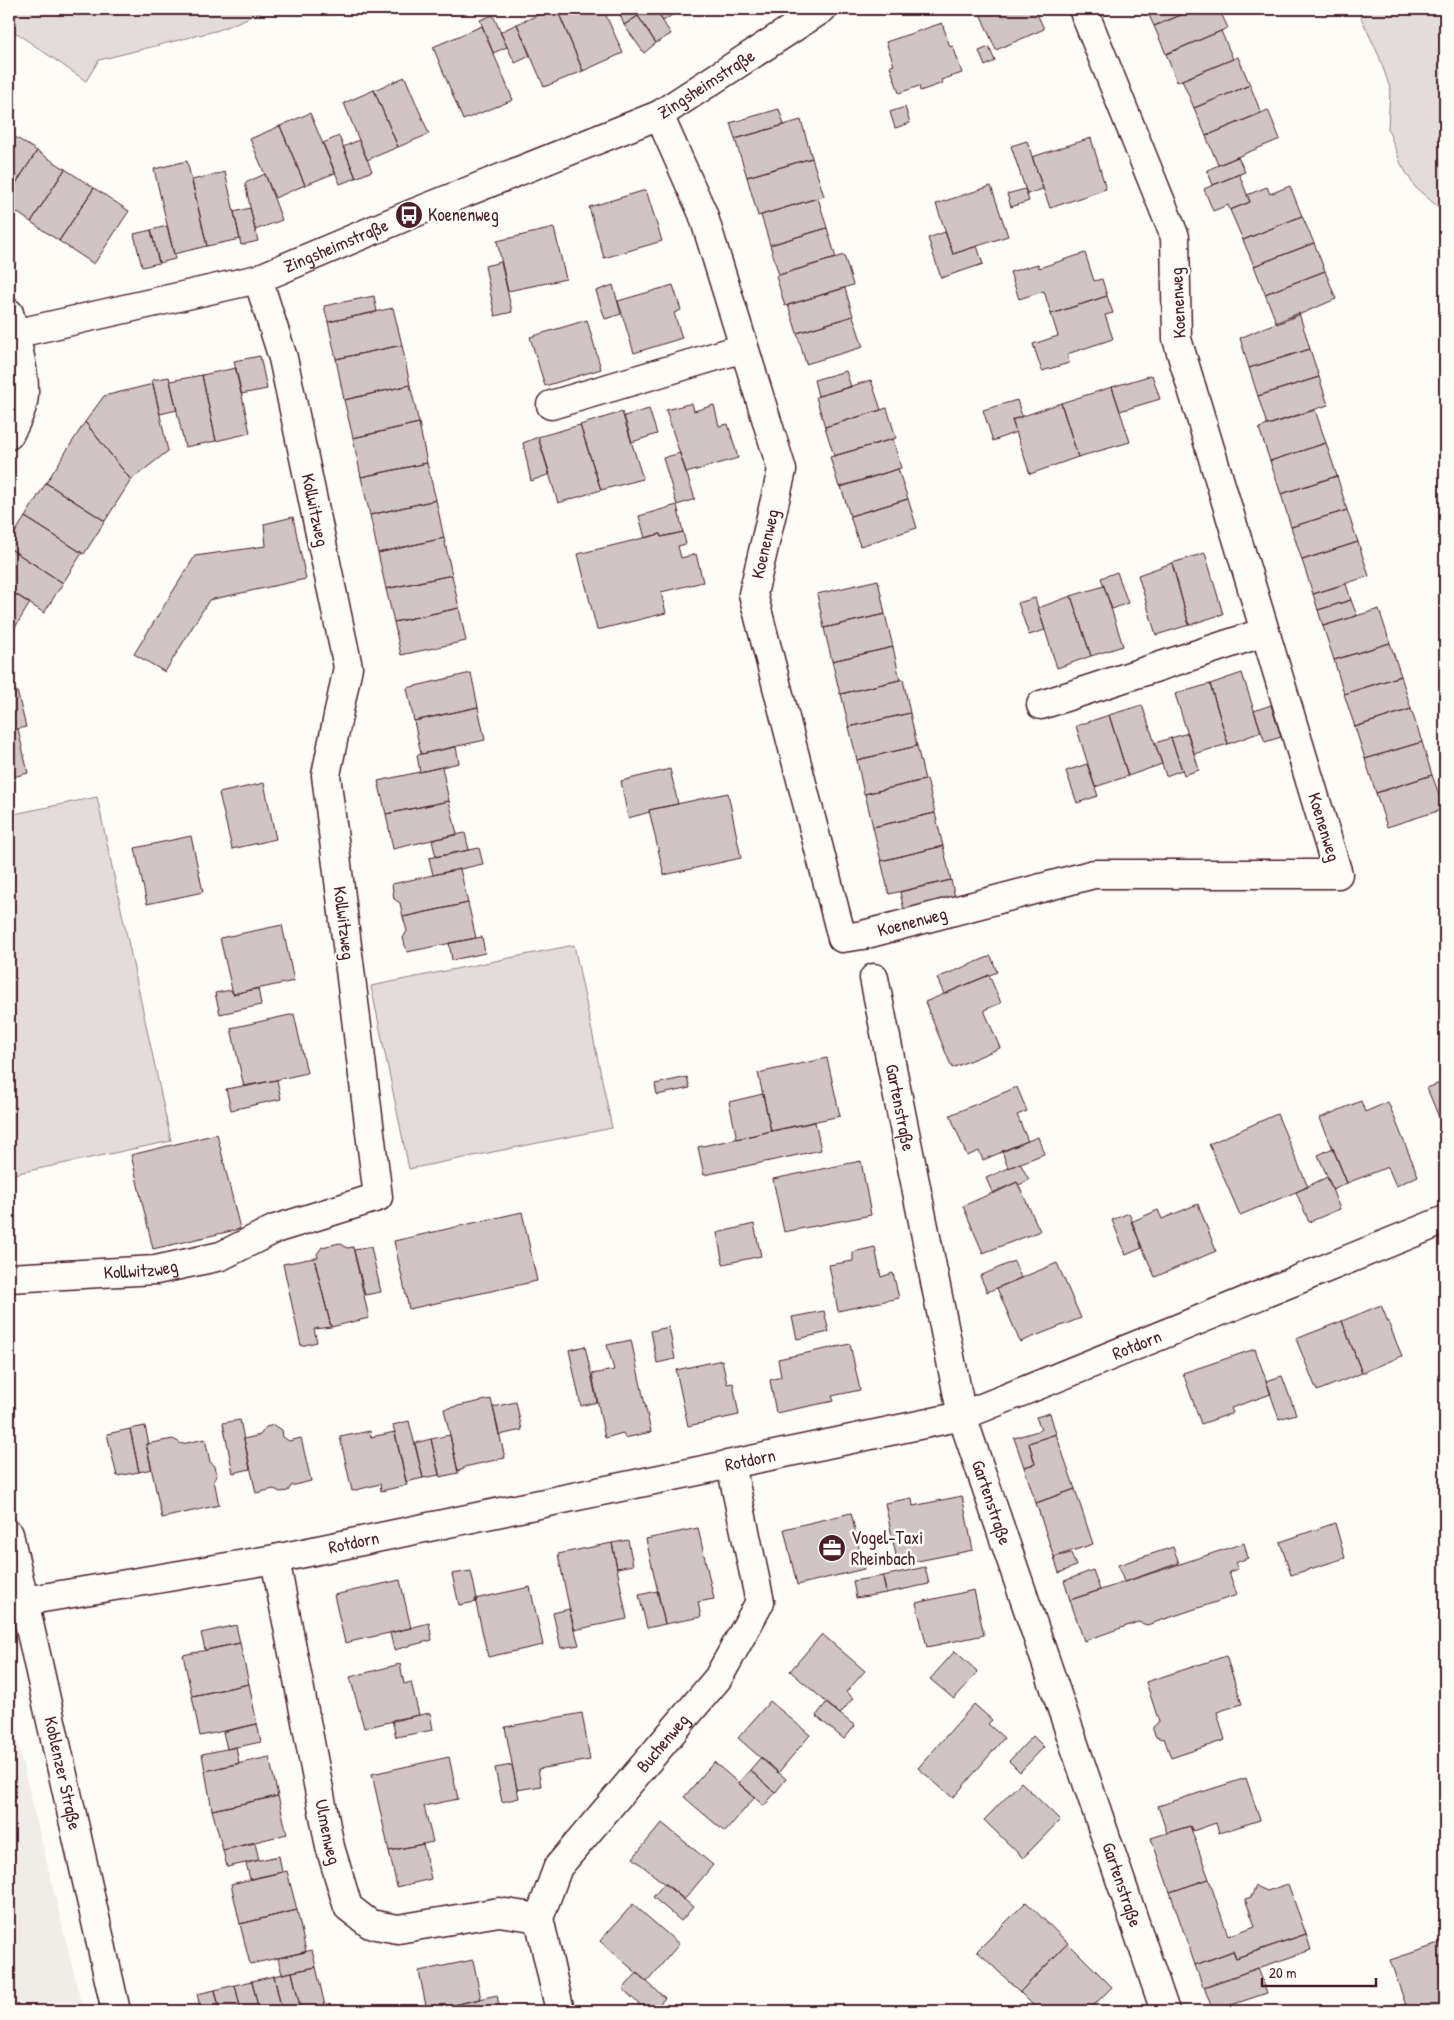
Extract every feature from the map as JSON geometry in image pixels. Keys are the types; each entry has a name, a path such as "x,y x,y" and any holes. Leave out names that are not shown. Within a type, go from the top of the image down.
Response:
{"street":[{"name":"Zingsheimstraße","path":"11,330 258,279 409,215 659,115 822,9"},
{"name":"Koenenweg","path":"659,115 703,214 782,470 753,594 842,938 864,935 1094,874 1338,874 1177,339 1175,237 1083,9"},
{"name":"Kollwitzweg","path":"9,1278 156,1270 221,1256 275,1229 378,1196 326,775 348,667 284,358 258,279"},
{"path":"9,435 23,401 22,371 11,330"},
{"path":"551,405 744,348"},
{"path":"1040,705 1265,632"},
{"name":"Gartenstraße","path":"874,978 962,1416 1165,2011"},
{"name":"Rotdorn","path":"25,1601 275,1559 962,1416 1445,1220"},
{"name":"Buchenweg","path":"539,1918 558,1867 718,1678 760,1602 731,1464"},
{"name":"Koblenzer Straße","path":"9,1534 116,2011"},
{"name":"Ulmenweg","path":"275,1559 330,1848 348,1907 370,1924 398,1929 499,1912 539,1918"},
{"path":"539,1918 560,2011"}],"shaded area":[{"path":"9,9 269,9 219,30 99,60 86,81 9,28"},
{"path":"1357,9 1445,9 1445,213 1415,187 1401,164 1388,129 1390,88 1379,56"},
{"path":"97,797 171,1141 9,1175 9,815"},
{"path":"574,945 612,1128 409,1169 371,986"},
{"path":"9,1708 83,2011 9,2011"}],"building":[{"path":"557,9 583,71 544,87 517,24"},
{"path":"557,9 603,9 623,53 583,71"},
{"path":"618,9 634,9 638,16 624,25"},
{"path":"648,9 655,9 671,34 656,43 638,16"},
{"path":"655,9 681,9 663,21"},
{"path":"978,9 1035,9 1044,29 996,50"},
{"path":"1146,9 1196,9 1154,26"},
{"path":"1196,9 1219,9 1228,28 1166,54 1154,26"},
{"path":"493,15 507,47 493,53 480,20"},
{"path":"638,16 656,43 644,53 624,25"},
{"path":"942,23 950,47 953,46 962,73 941,80 943,83 920,91 919,86 899,93 890,66 894,65 886,42"},
{"path":"517,24 530,56 515,63 500,32"},
{"path":"482,26 513,100 463,120 433,47"},
{"path":"1221,31 1233,59 1177,82 1166,54"},
{"path":"989,47 995,61 985,66 979,51"},
{"path":"1238,57 1250,85 1194,108 1182,80"},
{"path":"405,77 429,134 398,147 374,90"},
{"path":"1250,85 1261,113 1206,136 1194,108"},
{"path":"374,90 398,147 367,160 344,103"},
{"path":"905,107 910,123 895,128 890,112"},
{"path":"779,109 784,125 735,139 730,123"},
{"path":"1268,110 1280,139 1218,165 1206,136"},
{"path":"310,113 335,173 305,185 280,126"},
{"path":"801,120 812,158 747,177 735,139"},
{"path":"280,126 305,185 275,198 250,139"},
{"path":"9,133 37,151 9,194"},
{"path":"339,136 356,178 340,184 323,143"},
{"path":"1091,138 1106,189 1050,208 1032,157"},
{"path":"359,140 372,171 356,178 343,147"},
{"path":"1027,141 1043,189 1027,194 1011,146"},
{"path":"37,151 65,169 31,222 9,207 9,194"},
{"path":"1238,157 1245,172 1213,185 1207,170"},
{"path":"812,158 824,196 758,216 747,177"},
{"path":"187,161 207,246 174,254 154,169"},
{"path":"65,169 94,188 59,241 31,222"},
{"path":"225,172 240,239 207,246 192,180"},
{"path":"265,174 282,220 255,230 245,183"},
{"path":"1239,174 1250,202 1230,210 1228,205 1213,211 1204,189"},
{"path":"991,186 1008,236 953,254 936,204"},
{"path":"1290,186 1302,216 1243,240 1230,210 1250,202 1247,195 1267,187 1270,194"},
{"path":"94,188 129,211 94,264 59,241"},
{"path":"1025,189 1029,201 1011,207 1007,194"},
{"path":"646,190 662,241 604,258 589,207"},
{"path":"818,198 827,228 770,245 761,215"},
{"path":"250,208 258,241 241,245 234,212"},
{"path":"1302,216 1314,243 1254,266 1243,240"},
{"path":"167,226 175,259 159,263 151,230"},
{"path":"554,228 566,279 508,291 497,241"},
{"path":"827,228 836,258 779,275 770,245"},
{"path":"151,230 159,263 142,267 134,234"},
{"path":"945,232 953,254 977,246 983,264 941,278 928,238"},
{"path":"1314,243 1325,271 1265,294 1254,266"},
{"path":"1085,253 1094,281 1102,279 1107,296 1051,314 1044,291 1019,299 1010,272 1038,264 1039,268"},
{"path":"844,255 853,285 785,306 776,276"},
{"path":"501,262 512,312 495,316 485,266"},
{"path":"1325,271 1336,299 1277,324 1265,294"},
{"path":"613,285 621,314 605,319 596,291"},
{"path":"673,285 681,310 674,313 682,338 634,353 618,301"},
{"path":"845,288 853,316 797,333 788,305"},
{"path":"374,296 377,312 328,322 324,306"},
{"path":"1107,296 1113,313 1105,315 1113,339 1067,354 1069,363 1042,371 1033,344 1058,336 1051,314"},
{"path":"393,308 402,345 336,359 328,322"},
{"path":"1299,313 1310,349 1249,368 1240,338"},
{"path":"853,316 863,347 806,364 797,333"},
{"path":"587,320 601,369 545,386 530,337"},
{"path":"402,345 410,385 344,400 336,359"},
{"path":"1310,349 1319,377 1258,396 1249,368"},
{"path":"260,356 267,389 241,394 234,361"},
{"path":"236,368 250,433 216,441 202,375"},
{"path":"846,371 851,387 818,396 814,380"},
{"path":"202,375 216,441 185,447 170,381"},
{"path":"1152,375 1160,399 1120,411 1112,387"},
{"path":"169,377 177,410 160,414 152,380"},
{"path":"1319,377 1328,405 1267,425 1258,396"},
{"path":"871,380 881,410 825,427 816,397"},
{"path":"153,384 168,451 131,480 85,422 104,396"},
{"path":"410,385 419,423 353,438 344,400"},
{"path":"1112,387 1130,442 1078,457 1061,403"},
{"path":"1017,400 1022,416 1012,420 1016,432 993,441 983,410"},
{"path":"692,403 694,411 714,405 719,426 728,424 738,458 686,473 666,410"},
{"path":"1061,403 1078,457 1030,474 1012,420"},
{"path":"887,408 896,438 834,456 825,427"},
{"path":"649,409 657,434 632,442 624,416"},
{"path":"1315,410 1326,443 1270,461 1259,428"},
{"path":"622,412 643,479 601,490 580,425"},
{"path":"85,422 131,480 105,521 46,483"},
{"path":"419,423 427,463 361,477 353,438"},
{"path":"580,425 601,490 558,503 538,437"},
{"path":"538,437 550,474 531,481 523,443"},
{"path":"893,439 901,468 839,487 830,457"},
{"path":"1326,443 1337,476 1281,494 1270,461"},
{"path":"680,453 695,499 677,505 663,458"},
{"path":"427,463 436,500 370,515 361,477"},
{"path":"898,469 908,499 850,516 841,487"},
{"path":"1337,476 1347,510 1291,527 1281,494"},
{"path":"46,483 105,521 84,554 25,517"},
{"path":"908,499 917,528 860,546 850,516"},
{"path":"436,500 444,538 378,553 370,515"},
{"path":"677,505 683,532 661,537 660,534 645,538 639,516"},
{"path":"1347,510 1358,542 1302,560 1291,527"},
{"path":"25,517 82,553 63,583 9,548 9,542"},
{"path":"293,517 306,579 209,600 165,672 134,654 195,556 266,546 264,524"},
{"path":"683,532 686,544 678,546 681,558 696,554 703,582 661,592 666,613 597,630 578,554 660,534 661,537"},
{"path":"444,538 452,575 386,589 378,553"},
{"path":"1358,542 1369,576 1313,594 1302,560"},
{"path":"9,548 63,583 44,613 9,590"},
{"path":"1205,553 1223,614 1189,625 1172,563"},
{"path":"1172,563 1189,625 1156,635 1138,575"},
{"path":"1117,572 1128,603 1112,609 1101,578"},
{"path":"452,575 459,608 394,622 386,589"},
{"path":"878,580 885,614 824,628 817,594"},
{"path":"1346,584 1351,600 1318,610 1313,594"},
{"path":"1104,586 1123,646 1091,656 1071,596"},
{"path":"9,590 30,603 9,637"},
{"path":"1071,596 1091,656 1057,668 1038,608"},
{"path":"1035,598 1045,630 1029,635 1018,603"},
{"path":"1351,600 1357,616 1323,626 1318,610"},
{"path":"459,608 466,641 401,655 394,622"},
{"path":"1379,609 1390,643 1334,660 1323,626"},
{"path":"885,614 893,647 832,661 824,628"},
{"path":"1390,643 1401,676 1344,694 1334,660"},
{"path":"893,647 900,680 840,694 832,661"},
{"path":"471,673 478,707 414,721 407,688"},
{"path":"1242,673 1261,732 1228,744 1210,684"},
{"path":"1401,676 1411,709 1355,727 1344,694"},
{"path":"903,679 910,713 849,727 841,694"},
{"path":"1210,684 1228,744 1194,754 1175,694"},
{"path":"17,691 26,727 9,731 9,693"},
{"path":"1142,705 1162,764 1128,776 1109,715"},
{"path":"1271,705 1281,737 1265,742 1254,711"},
{"path":"478,707 485,740 421,754 414,721"},
{"path":"1411,709 1422,742 1365,759 1355,727"},
{"path":"910,713 917,746 857,760 849,727"},
{"path":"1109,715 1128,776 1095,787 1076,726"},
{"path":"18,729 28,773 9,778 9,731"},
{"path":"1188,733 1199,770 1184,775 1171,738"},
{"path":"1171,738 1182,770 1166,776 1155,743"},
{"path":"1422,742 1432,775 1376,793 1365,759"},
{"path":"917,746 925,780 864,794 857,760"},
{"path":"456,747 459,763 420,772 417,755"},
{"path":"1087,764 1098,796 1077,803 1066,771"},
{"path":"442,767 449,801 386,814 378,781"},
{"path":"670,769 678,804 649,810 650,812 628,818 621,781"},
{"path":"1432,775 1444,809 1387,827 1376,793"},
{"path":"927,779 935,813 873,827 865,794"},
{"path":"264,783 276,839 232,849 219,793"},
{"path":"728,793 741,858 664,875 649,810"},
{"path":"449,801 457,834 393,849 386,814"},
{"path":"935,813 943,846 881,861 873,827"},
{"path":"465,833 469,850 436,857 432,840"},
{"path":"191,836 203,892 147,904 135,848"},
{"path":"943,846 951,880 889,894 881,861"},
{"path":"479,848 483,864 433,875 429,858"},
{"path":"460,869 468,903 403,917 400,903 394,899 392,884"},
{"path":"951,880 955,898 904,910 900,892"},
{"path":"468,903 476,938 407,952 403,938 407,931 403,917"},
{"path":"282,925 294,981 233,994 220,938"},
{"path":"482,937 485,953 452,960 449,943"},
{"path":"991,956 997,972 944,994 937,978"},
{"path":"989,975 1001,1003 984,1010 1000,1048 952,1068 925,1002"},
{"path":"258,988 261,1005 220,1014 215,993 231,990 233,994"},
{"path":"294,1014 307,1073 244,1087 231,1028"},
{"path":"827,1058 840,1116 771,1131 758,1073"},
{"path":"687,1077 690,1088 657,1095 655,1084"},
{"path":"277,1080 281,1099 231,1110 226,1089"},
{"path":"1445,1081 1445,1132 1427,1088"},
{"path":"1017,1087 1027,1111 1017,1115 1028,1141 983,1160 979,1151 967,1156 950,1115"},
{"path":"763,1094 771,1131 737,1139 729,1102"},
{"path":"1361,1101 1365,1112 1388,1102 1418,1176 1396,1186 1388,1167 1347,1183 1320,1118"},
{"path":"1277,1114 1308,1187 1240,1215 1209,1144"},
{"path":"815,1122 821,1150 704,1175 698,1147"},
{"path":"217,1134 240,1229 153,1249 131,1155"},
{"path":"1038,1137 1044,1154 1008,1168 1002,1151"},
{"path":"1333,1148 1347,1183 1333,1190 1318,1155"},
{"path":"861,1161 871,1215 784,1232 773,1179"},
{"path":"1020,1163 1029,1180 1019,1185 1017,1182 993,1194 986,1178"},
{"path":"1327,1177 1340,1209 1309,1222 1296,1192"},
{"path":"1017,1182 1040,1231 983,1253 963,1206"},
{"path":"1198,1204 1216,1251 1155,1277 1131,1222 1158,1210 1162,1219"},
{"path":"522,1212 537,1281 409,1309 394,1241"},
{"path":"1129,1213 1142,1248 1126,1255 1112,1220"},
{"path":"754,1224 761,1256 723,1264 717,1233"},
{"path":"340,1243 347,1248 353,1247 369,1318 331,1327 314,1258 318,1257 317,1254 322,1247"},
{"path":"371,1247 381,1292 365,1295 354,1250"},
{"path":"875,1247 881,1277 893,1273 899,1298 838,1311 829,1265 853,1261 853,1252"},
{"path":"314,1258 331,1327 314,1329 317,1342 301,1346 283,1264"},
{"path":"1014,1261 1021,1278 987,1292 980,1276"},
{"path":"1057,1263 1081,1318 1020,1342 997,1288"},
{"path":"1381,1305 1402,1356 1362,1373 1342,1321"},
{"path":"824,1311 829,1332 797,1339 792,1317"},
{"path":"1342,1321 1362,1373 1317,1391 1296,1339"},
{"path":"669,1327 675,1359 657,1363 651,1331"},
{"path":"631,1340 651,1432 625,1438 623,1433 605,1438 592,1374 614,1370 607,1345"},
{"path":"850,1344 860,1390 832,1396 834,1401 776,1413 770,1380 781,1377 778,1359"},
{"path":"585,1346 597,1402 581,1406 569,1350"},
{"path":"1255,1349 1271,1394 1231,1408 1233,1413 1201,1424 1183,1373"},
{"path":"722,1360 727,1384 733,1383 739,1415 688,1426 676,1370"},
{"path":"1282,1376 1296,1414 1279,1419 1266,1381"},
{"path":"491,1399 505,1458 464,1467 464,1469 458,1471 444,1409"},
{"path":"516,1402 522,1430 499,1435 493,1407"},
{"path":"1050,1413 1056,1434 1029,1443 1035,1464 1024,1467 1014,1438 1041,1430 1036,1417"},
{"path":"240,1420 250,1469 233,1473 223,1423"},
{"path":"409,1421 423,1478 406,1482 393,1425"},
{"path":"274,1425 282,1430 283,1437 289,1441 301,1438 311,1481 291,1486 288,1491 280,1492 274,1489 256,1493 244,1439 260,1435 266,1427"},
{"path":"145,1426 149,1444 146,1444 152,1469 139,1472 130,1429"},
{"path":"130,1429 139,1472 117,1476 107,1434"},
{"path":"370,1431 371,1437 395,1432 407,1485 381,1491 380,1484 352,1491 340,1437"},
{"path":"1056,1434 1075,1489 1036,1503 1024,1467 1035,1464 1029,1443"},
{"path":"450,1435 458,1473 440,1477 431,1439"},
{"path":"173,1439 182,1444 205,1439 210,1462 215,1466 217,1475 214,1480 219,1505 162,1518 146,1444"},
{"path":"431,1439 439,1475 423,1478 415,1443"},
{"path":"1075,1489 1093,1544 1054,1557 1036,1503"},
{"path":"962,1496 973,1550 898,1565 885,1503 912,1498 913,1506"},
{"path":"851,1513 864,1569 797,1585 784,1529"},
{"path":"1335,1523 1345,1558 1291,1575 1280,1542"},
{"path":"698,1528 714,1599 698,1602 701,1617 665,1624 646,1539"},
{"path":"628,1540 633,1565 617,1568 612,1543"},
{"path":"612,1543 627,1619 574,1630 558,1554"},
{"path":"1244,1543 1248,1558 1235,1563 1238,1569 1229,1572 1237,1595 1147,1625 1138,1622 1084,1641 1070,1600"},
{"path":"1173,1547 1179,1563 1124,1582 1118,1565"},
{"path":"1071,1553 1076,1566 1059,1573 1054,1557"},
{"path":"925,1567 929,1584 886,1593 883,1576"},
{"path":"1093,1570 1100,1590 1070,1600 1064,1581"},
{"path":"471,1571 476,1602 459,1605 452,1574"},
{"path":"883,1576 886,1593 856,1598 853,1581"},
{"path":"400,1580 411,1628 345,1643 334,1595"},
{"path":"530,1587 543,1645 488,1657 475,1599"},
{"path":"974,1590 984,1635 927,1647 916,1603"},
{"path":"657,1591 665,1624 647,1628 639,1595"},
{"path":"569,1609 579,1645 561,1648 553,1613"},
{"path":"429,1623 432,1640 394,1650 390,1633"},
{"path":"236,1625 240,1643 205,1650 201,1633"},
{"path":"822,1634 865,1671 846,1692 853,1698 840,1714 790,1671"},
{"path":"240,1643 249,1684 192,1696 183,1655"},
{"path":"955,1651 978,1672 954,1699 930,1679"},
{"path":"1226,1656 1242,1704 1217,1712 1225,1740 1171,1758 1164,1738 1156,1737 1153,1730 1153,1727 1159,1722 1146,1682"},
{"path":"400,1664 404,1684 411,1682 419,1715 364,1728 350,1677"},
{"path":"249,1684 257,1724 200,1736 192,1696"},
{"path":"770,1701 810,1735 778,1773 738,1738"},
{"path":"826,1703 855,1726 844,1739 816,1716"},
{"path":"974,1704 992,1720 988,1724 1004,1738 953,1798 918,1768"},
{"path":"430,1713 433,1730 396,1737 392,1720"},
{"path":"582,1713 590,1760 538,1769 541,1786 517,1790 505,1727"},
{"path":"257,1724 261,1742 227,1749 223,1732"},
{"path":"1033,1736 1044,1747 1020,1772 1009,1761"},
{"path":"236,1747 239,1763 205,1771 202,1754"},
{"path":"269,1757 278,1796 212,1810 205,1771"},
{"path":"449,1757 458,1799 424,1806 433,1842 389,1851 372,1774"},
{"path":"761,1757 786,1779 775,1793 750,1770"},
{"path":"714,1762 755,1797 725,1832 684,1797"},
{"path":"512,1765 519,1798 502,1802 495,1768"},
{"path":"750,1770 775,1793 764,1806 738,1783"},
{"path":"1246,1778 1260,1820 1219,1833 1216,1823 1193,1831 1190,1826 1167,1833 1158,1806"},
{"path":"1021,1782 1060,1820 1023,1858 984,1820"},
{"path":"278,1796 287,1834 223,1850 212,1810"},
{"path":"662,1823 713,1865 684,1900 633,1858"},
{"path":"1190,1826 1209,1879 1170,1892 1151,1838"},
{"path":"255,1843 259,1860 227,1867 223,1850"},
{"path":"423,1844 431,1879 397,1887 389,1851"},
{"path":"279,1856 282,1872 250,1879 246,1863"},
{"path":"287,1871 297,1910 240,1924 231,1884"},
{"path":"1209,1879 1228,1936 1255,1926 1245,1899 1251,1897 1256,1886 1267,1891 1288,1884 1306,1934 1236,1958 1233,1951 1195,1965 1170,1892"},
{"path":"665,1883 693,1907 681,1921 653,1897"},
{"path":"1026,1902 1068,1943 1020,1992 977,1951"},
{"path":"633,1904 679,1944 647,1982 600,1941"},
{"path":"297,1910 306,1952 250,1964 240,1924"},
{"path":"1306,1934 1311,1950 1203,1987 1195,1965 1233,1951 1236,1958"},
{"path":"1445,1942 1445,2011 1408,2011 1390,1960"},
{"path":"1068,1943 1112,1987 1088,2011 1039,2011 1020,1992"},
{"path":"312,1950 316,1967 282,1974 278,1958"},
{"path":"473,1960 481,1999 427,2011 419,1971"},
{"path":"316,1967 325,2006 301,2011 292,1972"},
{"path":"1258,1968 1267,1993 1213,2011 1204,1987"},
{"path":"292,1972 301,2011 282,2011 274,1976"},
{"path":"637,1973 665,1998 653,2011 646,2011 623,1989"},
{"path":"274,1976 282,2011 259,2011 252,1981"},
{"path":"252,1981 259,2011 241,2011 235,1985"},
{"path":"235,1985 241,2011 220,2011 215,1990"},
{"path":"215,1990 220,2011 201,2011 197,1994"},
{"path":"497,1995 500,2011 441,2011 440,2008"},
{"path":"1406,2004 1408,2011 1385,2011"}],"place":[{"name":"Koenenweg","path":"409,215"},
{"name":"Vogel-Taxi Rheinbach","path":"832,1548"}]}
